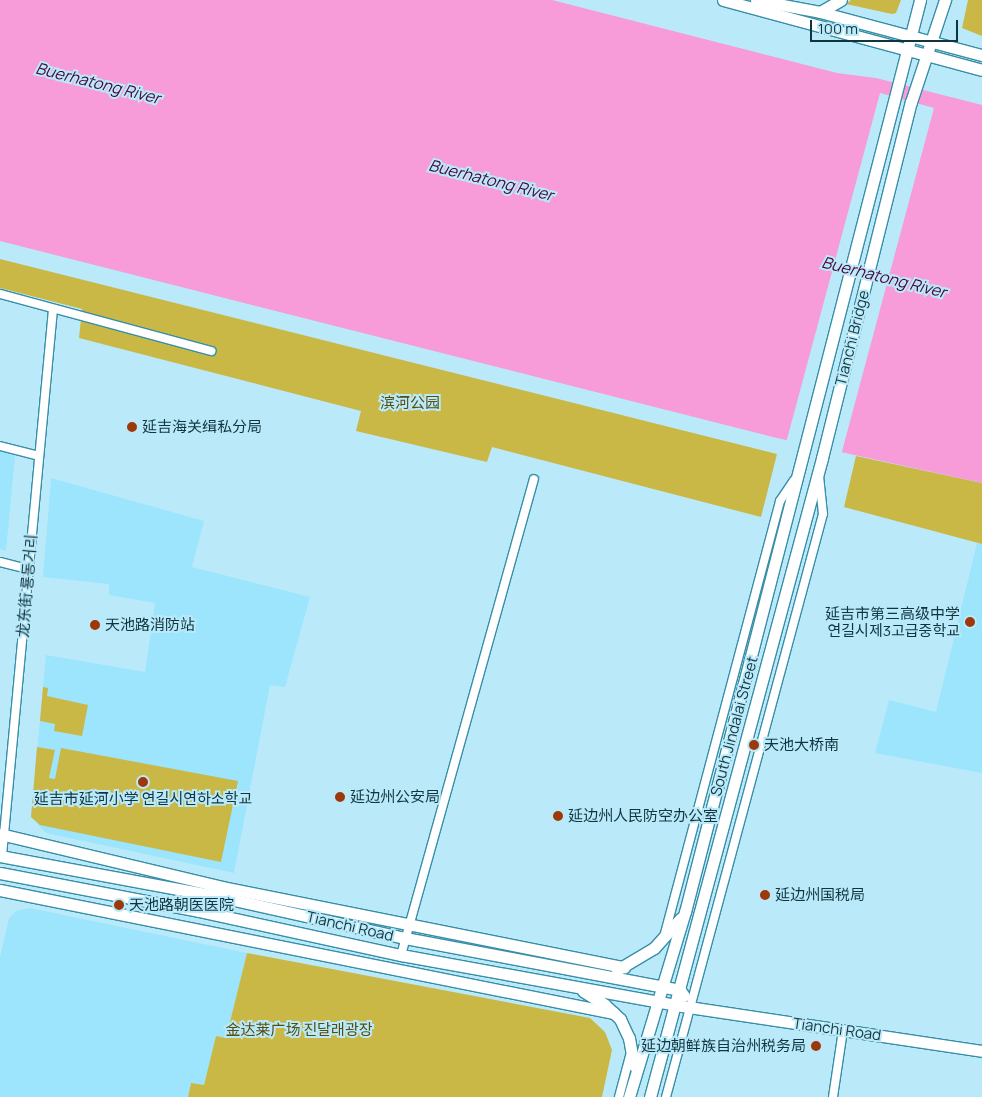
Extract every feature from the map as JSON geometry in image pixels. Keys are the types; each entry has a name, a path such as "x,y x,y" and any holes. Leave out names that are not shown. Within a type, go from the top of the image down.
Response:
{"main road":[{"path":"723,0 982,70"},
{"path":"756,0 820,12 982,55"},
{"path":"820,12 841,0"},
{"name":"Tianchi Bridge","path":"804,454 920,0"},
{"name":"Tianchi Bridge","path":"822,458 912,102 945,0"},
{"name":"South Jindalai Street","path":"629,1097 664,987 685,912 802,468 804,454"},
{"name":"South Jindalai Street","path":"650,1097 822,458"},
{"name":"Tianchi Road","path":"2,834 222,887 624,967"},
{"name":"Tianchi Road","path":"1,859 221,897 405,938 680,990"},
{"name":"Tianchi Road","path":"0,873 199,911 400,955 568,984 675,1005 982,1051"},
{"path":"0,890 614,1013"},
{"path":"199,911 223,935"},
{"path":"607,976 624,967 663,940 685,912"},
{"path":"568,984 592,996 614,1013 622,1023 632,1049 634,1078"},
{"path":"680,990 691,1007"}],"street":[{"path":"0,294 211,351"},
{"name":"龙东街 룡동거리","path":"1,859 53,309"},
{"path":"0,446 39,456"},
{"name":"South Jindalai Street","path":"663,940 780,501 802,468"},
{"name":"South Jindalai Street","path":"666,1097 823,514 819,470"},
{"path":"400,955 534,479"},
{"path":"0,562 29,569"},
{"path":"833,1097 843,1030"},
{"path":"619,1097 632,1049"}],"shaded area":[{"path":"0,451 15,455 6,551 0,549"},
{"path":"51,478 204,521 192,567 310,597 285,687 270,685 234,873 46,833 31,817 46,655 145,672 155,603 109,595 109,584 43,577"},
{"name":"延吉市第三高级中学 연길시제3고급중학교","path":"977,543 982,544 982,773 875,753 889,700 936,712"},
{"path":"30,908 247,953 226,1038 216,1036 204,1086 191,1083 188,1097 0,1097 0,957 9,918 16,911"}],"green space":[{"path":"851,0 901,0 896,13 892,14 846,4"},
{"path":"968,0 982,0 982,36 962,28"},
{"name":"滨河公园","path":"0,259 777,454 761,517 492,447 487,462 356,431 361,411 79,338 82,309 0,288"},
{"path":"856,456 982,483 982,544 844,507"},
{"path":"43,687 48,688 47,696 88,705 82,736 54,731 55,724 40,721"},
{"path":"37,747 55,750 49,778 55,779 61,748 238,781 221,862 40,825 31,817"},
{"name":"金达莱广场 진달래광장","path":"247,953 590,1018 605,1032 612,1050 602,1097 188,1097 191,1083 204,1085 216,1036 226,1038"}],"water":[{"name":"Buerhatong River","path":"0,0 552,0 837,73 876,78 982,105 982,483 777,438 0,241"}],"pier":[{"path":"880,93 934,108 841,455 786,443"}],"place":[{"name":"延吉海关缉私分局","path":"132,427"},
{"name":"延吉市第三高级中学 연길시제3고급중학교","path":"970,622"},
{"name":"天池路消防站","path":"95,625"},
{"name":"天池大桥南","path":"754,745"},
{"name":"延吉市延河小学 연길시연하소학교","path":"143,782"},
{"name":"延边州公安局","path":"340,797"},
{"name":"延边州人民防空办公室","path":"558,816"},
{"name":"延边州国税局","path":"765,895"},
{"name":"天池路朝医医院","path":"119,905"},
{"name":"延边朝鲜族自治州税务局","path":"816,1046"}]}
